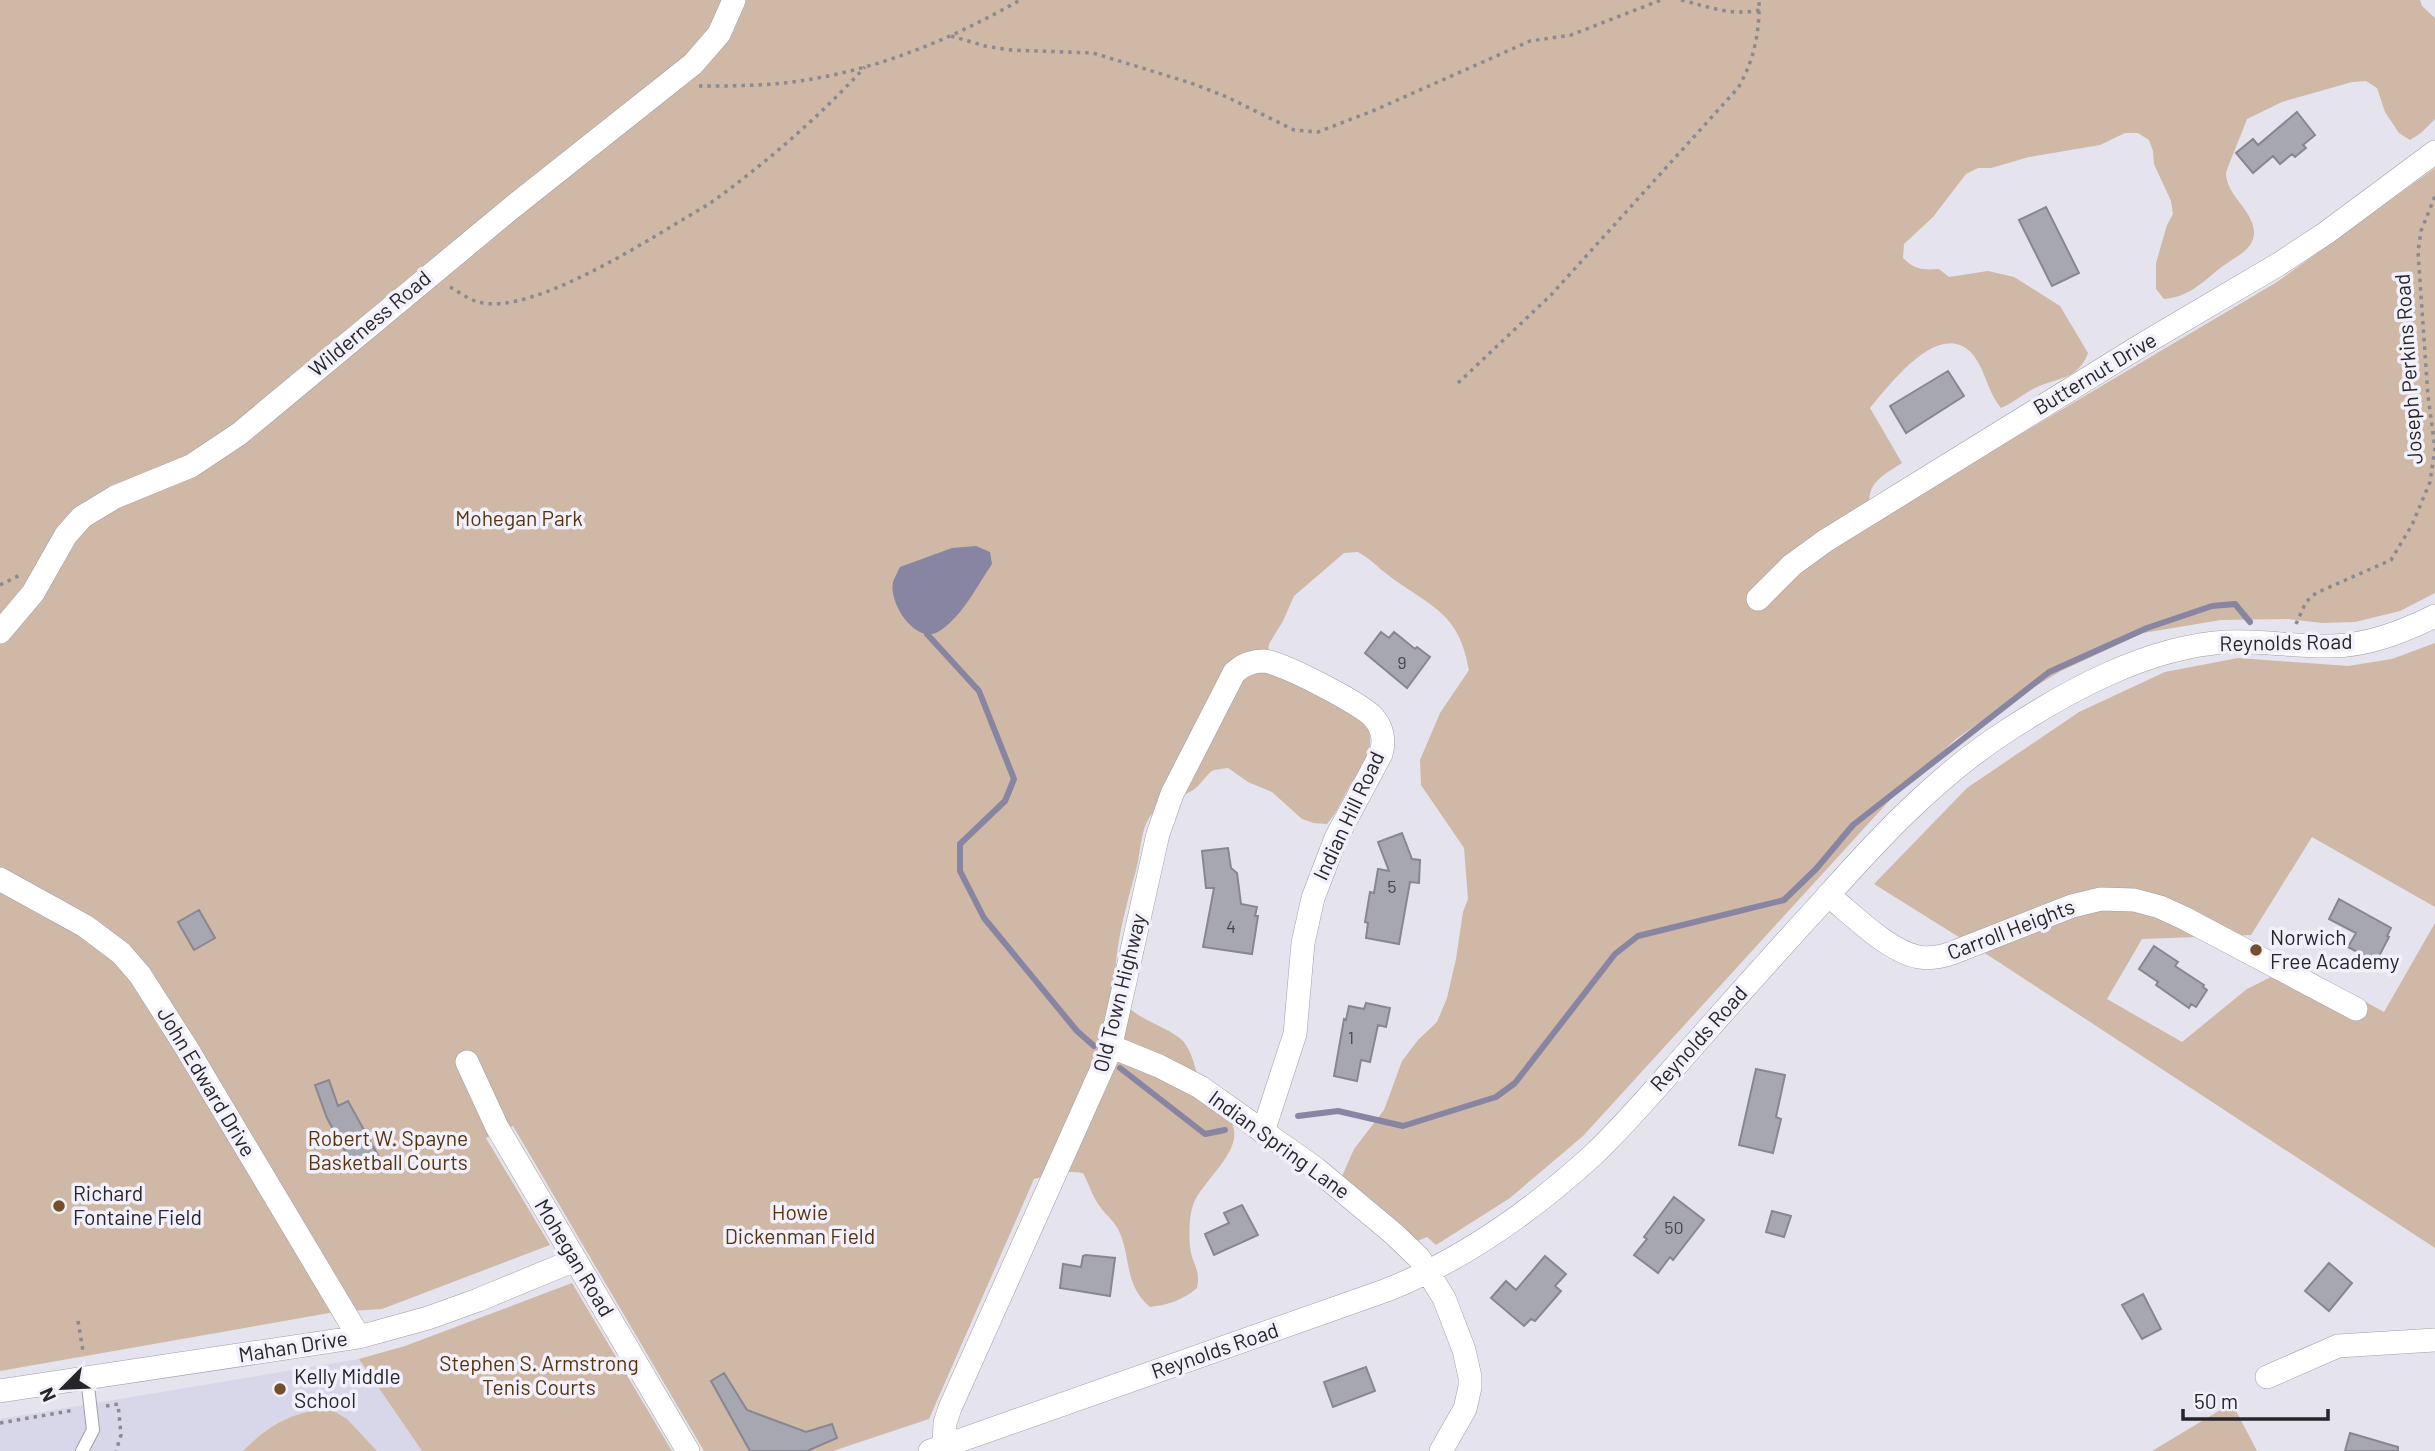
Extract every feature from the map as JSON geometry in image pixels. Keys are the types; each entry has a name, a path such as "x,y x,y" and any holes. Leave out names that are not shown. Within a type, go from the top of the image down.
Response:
{"street":[{"name":"Wilderness Road","path":"0,632 33,593 66,535 82,517 114,497 183,470 227,443 430,275 669,86 713,43 726,23 734,0"},
{"name":"Butternut Drive","path":"1758,599 1792,565 1825,541 2279,264 2326,233 2435,152"},
{"name":"Reynolds Road","path":"937,1449 1356,1302 1429,1272 1492,1234 1549,1193 1593,1155 1828,895 1912,808 1961,764 2006,732 2077,690 2133,665 2204,645 2227,642 2329,646 2365,642 2435,616"},
{"name":"Indian Hill Road","path":"1251,662 1266,661 1282,666 1365,709 1376,720 1383,739 1381,754 1336,838 1315,890 1303,943 1295,1034 1263,1132"},
{"name":"Old Town Highway","path":"937,1449 950,1408 1097,1082 1110,1046 1158,834 1167,807 1231,679 1240,667 1251,662"},
{"name":"John Edward Drive","path":"0,879 85,926 111,944 140,975 359,1337"},
{"name":"Carroll Heights","path":"1828,895 1898,949 1918,957 1929,958 1952,953 2087,901 2118,899 2147,902 2184,918 2356,1009"},
{"name":"Indian Spring Lane","path":"1110,1046 1180,1075 1315,1168 1419,1258 1440,1290 1451,1315 1464,1350 1470,1377 1465,1409 1441,1451"},
{"name":"Mohegan Road","path":"467,1062 497,1127 688,1451"},
{"name":"Mahan Drive","path":"0,1391 359,1337 428,1318 575,1260"},
{"path":"2267,1377 2338,1346 2435,1340"}],"lane":[{"path":"82,1451 93,1430 87,1377"}],"path":[{"path":"669,86 803,81 865,67 951,36 1020,0"},
{"path":"951,36 1010,50 1093,53 1191,83 1227,97 1294,130 1318,132 1530,41 1571,35 1661,0"},
{"path":"1681,0 1728,13 1740,14 1760,10"},
{"path":"1458,383 1569,277 1738,88 1756,46 1759,0"},
{"path":"430,275 467,297 480,302 495,303 528,299 583,276 728,191 808,124 865,67"},
{"name":"Joseph Perkins Road","path":"2293,644 2299,616 2311,596 2391,560 2412,526 2430,482 2435,448 2428,396 2418,252 2421,231 2435,196"},
{"path":"78,1321 83,1351"},
{"path":"102,1406 118,1404 121,1435 116,1451"},
{"path":"0,1423 75,1410"}],"shaded area":[{"name":"Kelly Middle School","path":"359,1359 422,1451 0,1451 0,1419"}],"green space":[{"name":"Mohegan Park","path":"0,0 2420,0 2422,6 2435,18 2435,119 2410,140 2399,133 2385,112 2377,88 2366,81 2352,82 2282,102 2247,119 2226,174 2227,182 2252,223 2254,231 2251,244 2194,288 2173,298 2164,299 2156,289 2156,263 2173,214 2171,201 2154,164 2149,140 2138,133 2125,133 2100,145 2029,157 1991,168 1978,168 1966,174 1933,217 1904,244 1903,258 1915,267 1939,269 1949,277 1988,271 2014,277 2060,306 2088,353 2084,362 2073,373 2035,388 2001,408 1974,356 1961,345 1947,343 1932,348 1903,370 1870,408 1902,463 1878,480 1870,493 1869,501 1872,522 2277,282 2435,168 2435,593 2400,611 2355,622 2221,620 2143,633 2061,671 2012,700 1956,739 1889,801 1583,1136 1510,1198 1436,1245 1427,1237 1405,1246 1339,1200 1343,1174 1354,1149 1384,1110 1402,1061 1418,1040 1437,1022 1447,998 1463,912 1468,899 1464,848 1421,785 1420,760 1440,713 1469,670 1458,635 1440,612 1362,554 1344,553 1294,596 1269,644 1267,658 1367,716 1370,740 1368,756 1336,811 1327,824 1314,823 1302,819 1272,792 1248,782 1228,768 1212,771 1196,788 1161,806 1148,820 1120,933 1116,969 1119,995 1131,1010 1183,1041 1206,1098 1212,1107 1231,1122 1234,1132 1228,1154 1193,1205 1190,1242 1198,1281 1197,1288 1186,1296 1150,1307 1141,1298 1132,1280 1118,1229 1098,1204 1083,1173 1065,1172 1034,1179 929,1419 833,1451 704,1451 513,1126 486,1138 550,1245 382,1309 335,1312 0,1371"},
{"name":"Norwich Free Academy","path":"2435,643 2435,907 2312,837 2251,935 2142,939 2107,999 2182,1042 2247,989 2297,964 2384,1012 2435,923 2435,1248 1994,959 1874,884 1967,788 2079,712 2165,672 2238,658 2348,666 2392,659"},
{"name":"Stephen S. Armstrong Tenis Courts","path":"572,1283 672,1451 422,1451 359,1359 405,1346"},
{"path":"2232,1403 2257,1451 2152,1451"},
{"path":"330,1409 347,1419 377,1451 243,1451 282,1421 304,1413"}],"water":[{"path":"976,546 990,552 992,564 963,608 949,624 932,634 914,628 906,621 895,601 893,582 900,567 952,548"}],"building":[{"path":"2297,112 2315,135 2303,145 2306,148 2295,157 2292,154 2280,164 2273,156 2253,173 2236,153 2253,139 2258,145"},
{"path":"2046,207 2079,273 2052,286 2019,220"},
{"path":"1948,371 1964,396 1906,433 1890,406"},
{"path":"1381,632 1389,638 1394,632 1430,657 1407,688 1365,653"},
{"path":"1402,833 1412,859 1420,860 1419,883 1410,882 1399,944 1366,938 1368,923 1365,922 1370,892 1374,893 1378,869 1389,871 1378,842"},
{"path":"1228,848 1231,868 1237,873 1241,904 1257,907 1252,954 1203,947 1214,888 1206,888 1202,851"},
{"path":"2339,899 2391,928 2376,962 2348,947 2356,933 2329,919"},
{"path":"199,910 215,938 194,950 178,922"},
{"path":"2154,946 2178,962 2175,966 2204,985 2207,990 2196,1007 2191,1004 2189,1008 2156,985 2158,982 2139,969"},
{"path":"1366,1003 1390,1008 1386,1027 1378,1025 1370,1062 1361,1060 1357,1081 1334,1076 1344,1019 1346,1020 1349,1006 1364,1009"},
{"path":"1756,1069 1785,1075 1776,1117 1781,1119 1773,1153 1739,1145"},
{"path":"329,1080 338,1106 348,1101 379,1157 355,1170 327,1118 315,1085"},
{"path":"1674,1197 1704,1220 1673,1260 1670,1257 1658,1273 1634,1255"},
{"path":"1242,1205 1258,1235 1214,1255 1205,1234 1229,1223 1224,1213"},
{"path":"1772,1211 1791,1216 1784,1237 1766,1232"},
{"path":"1083,1256 1115,1258 1110,1296 1060,1288 1063,1264 1081,1267"},
{"path":"1545,1256 1566,1274 1555,1286 1561,1291 1535,1321 1531,1319 1524,1326 1491,1298 1506,1281 1516,1290"},
{"path":"2329,1263 2352,1283 2329,1311 2305,1291"},
{"path":"2143,1294 2161,1329 2142,1339 2122,1305"},
{"path":"1366,1367 1375,1391 1333,1407 1324,1382"},
{"path":"724,1373 747,1410 806,1432 832,1424 837,1438 807,1451 750,1451 711,1381"},
{"path":"2350,1433 2398,1447 2398,1451 2345,1451"}],"waterway":[{"path":"1298,1116 1338,1111 1403,1126 1496,1097 1515,1083 1615,954 1638,936 1784,900 1816,869 1853,825 2049,672 2147,628 2212,606 2235,604 2250,622"},
{"path":"927,634 979,691 1014,779 1005,801 960,844 960,871 984,918 1077,1031 1094,1046"},
{"path":"1120,1068 1205,1134 1225,1130"}],"place":[{"name":"Norwich Free Academy","path":"2256,950"},
{"name":"Richard Fontaine Field","path":"59,1206"},
{"name":"Kelly Middle School","path":"280,1389"}],"park label":[{"name":"Robert W. Spayne Basketball Courts","path":"388,1151"},
{"name":"Howie Dickenman Field","path":"800,1225"}]}
